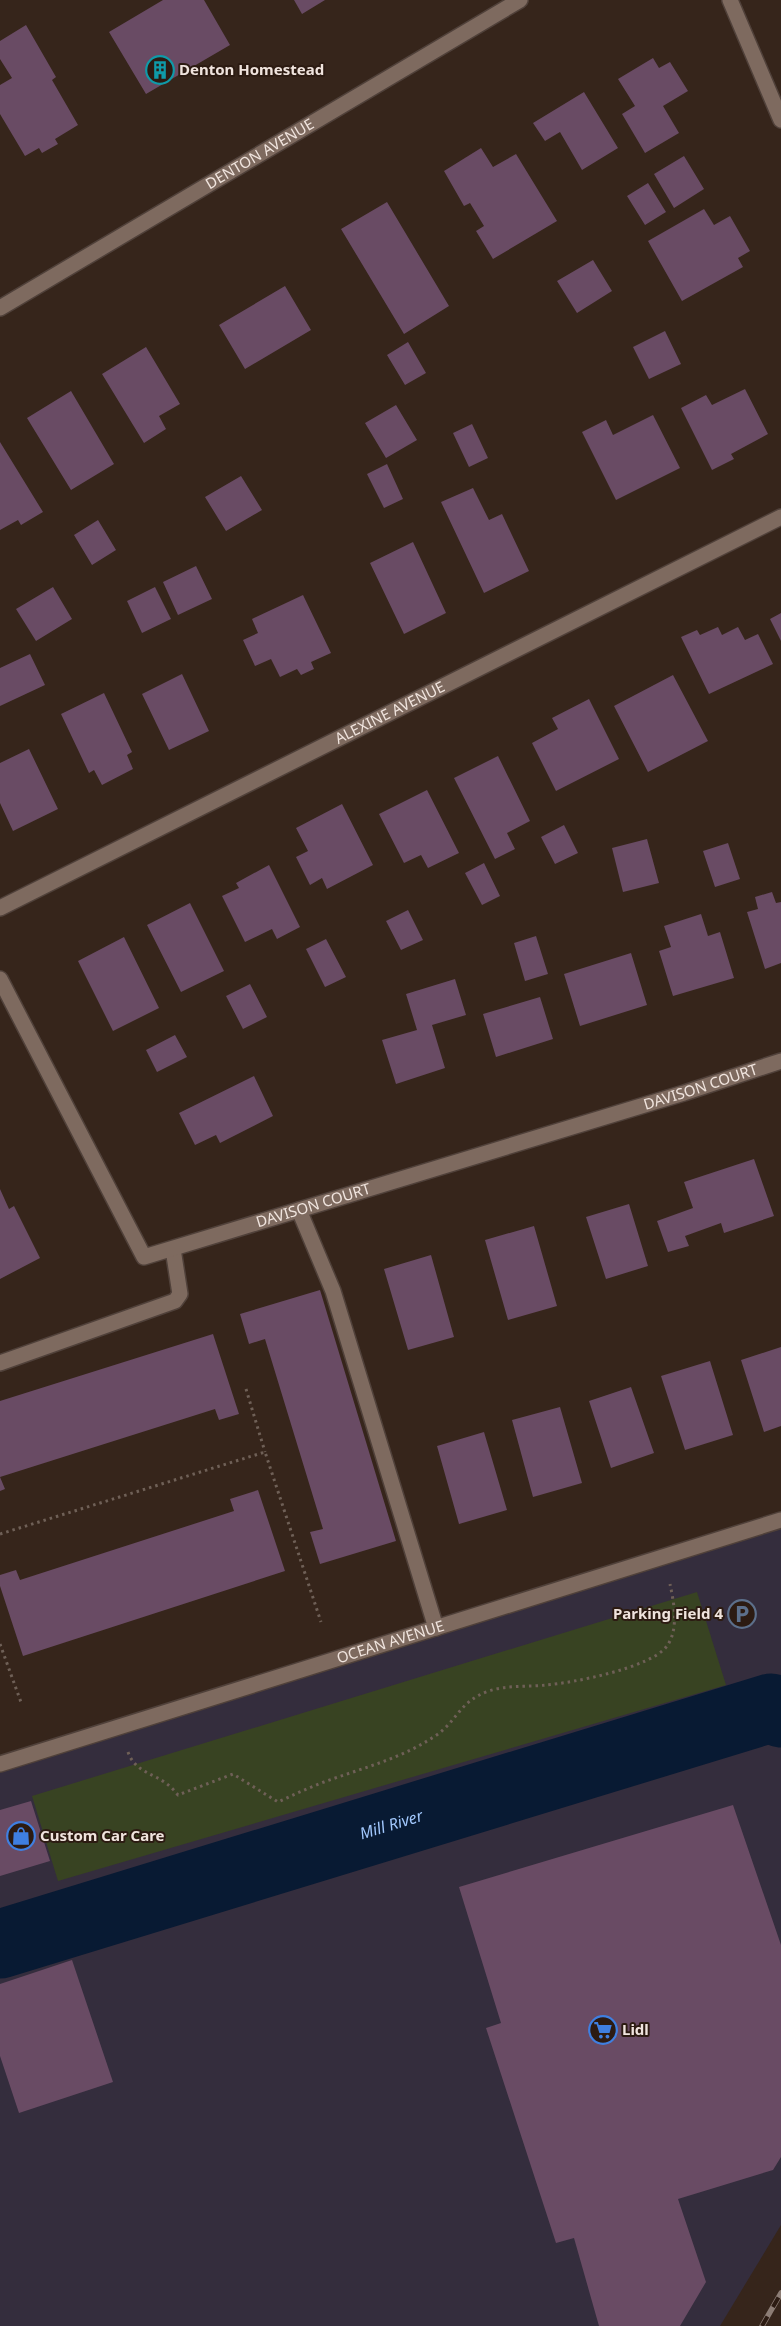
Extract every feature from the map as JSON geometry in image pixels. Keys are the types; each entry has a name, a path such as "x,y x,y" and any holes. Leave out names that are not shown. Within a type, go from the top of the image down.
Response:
{"street":[{"name":"DENTON AVENUE","path":"0,308 520,0"},
{"path":"730,0 781,120"},
{"name":"ALEXINE AVENUE","path":"0,908 781,517"},
{"name":"DAVISON COURT","path":"0,980 144,1257 684,1093 781,1061"},
{"path":"299,1210 333,1291 436,1628"},
{"path":"0,1363 175,1301 180,1294 173,1249"},
{"name":"OCEAN AVENUE","path":"0,1764 781,1520"}],"path":[{"path":"246,1389 320,1622"},
{"path":"0,1534 265,1452"},
{"path":"120,1726 132,1762 150,1776 166,1782 178,1795 233,1774 278,1802 322,1783 392,1760 437,1735 470,1699 491,1690 555,1684 605,1674 641,1663 666,1647 674,1625 674,1602 663,1557"},
{"path":"0,1644 22,1705"}],"shaded area":[{"path":"781,1515 781,2225 720,2326 0,2326 0,1765"}],"green space":[{"path":"697,1592 726,1685 58,1881 32,1796"}],"building":[{"name":"Denton Homestead","path":"163,0 204,0 230,45 146,94 109,32"},
{"path":"294,0 325,0 302,14"},
{"path":"26,25 56,77 52,80 78,125 55,139 58,144 42,153 39,148 25,156 0,114 0,85 12,78 0,59 0,41"},
{"path":"653,58 659,68 670,62 688,91 663,106 679,133 645,153 622,114 635,106 618,79"},
{"path":"584,92 618,148 582,170 560,132 545,141 533,123"},
{"path":"481,148 493,167 516,154 557,221 493,259 476,231 484,226 470,203 464,206 444,171"},
{"path":"684,156 704,189 674,208 654,174"},
{"path":"648,183 666,212 645,225 627,196"},
{"path":"387,202 449,306 404,334 341,229"},
{"path":"704,209 714,225 730,216 750,251 738,258 743,267 682,301 648,241"},
{"path":"593,260 612,291 577,313 557,281"},
{"path":"285,286 311,330 245,369 219,325"},
{"path":"665,331 681,364 649,379 633,347"},
{"path":"408,342 426,373 405,385 387,355"},
{"path":"146,347 180,404 159,416 166,429 144,443 102,374"},
{"path":"745,389 768,434 731,454 734,459 712,470 681,408 706,395 712,405"},
{"path":"71,391 114,464 71,490 27,418"},
{"path":"396,405 417,440 386,458 365,423"},
{"path":"653,415 680,468 616,500 582,432 606,420 613,435"},
{"path":"472,424 488,458 469,467 453,433"},
{"path":"0,442 43,512 21,525 18,520 0,530"},
{"path":"387,464 403,499 384,508 367,474"},
{"path":"241,476 262,510 226,531 205,497"},
{"path":"473,488 489,520 502,514 529,571 484,593 441,502"},
{"path":"98,520 116,550 92,565 74,535"},
{"path":"413,542 446,613 404,634 370,563"},
{"path":"196,566 212,599 178,615 163,582"},
{"path":"53,587 72,619 36,641 16,609"},
{"path":"155,587 171,619 142,633 127,601"},
{"path":"303,595 331,653 311,662 314,669 301,675 297,669 280,677 271,659 255,666 243,640 258,633 252,619"},
{"path":"781,613 781,641 770,619"},
{"path":"718,627 722,635 738,627 745,640 758,634 773,664 709,694 681,637 697,630 700,635"},
{"path":"30,654 45,685 0,706 0,668"},
{"path":"182,674 209,731 169,750 142,694"},
{"path":"673,675 708,741 648,772 614,706"},
{"path":"104,693 132,752 127,755 133,769 102,785 94,770 89,773 61,714"},
{"path":"589,699 619,759 556,791 532,743 558,729 552,718"},
{"path":"29,749 58,809 13,831 0,803 0,763"},
{"path":"498,756 530,821 507,833 515,849 495,859 454,778"},
{"path":"427,790 459,853 428,868 421,855 404,863 379,814"},
{"path":"342,804 373,865 327,889 322,878 310,885 296,857 308,851 296,828"},
{"path":"564,825 578,853 555,864 541,837"},
{"path":"647,839 659,883 623,892 612,848"},
{"path":"728,843 740,879 715,887 703,851"},
{"path":"484,863 500,896 482,905 465,873"},
{"path":"269,865 300,927 277,939 272,929 245,942 222,896 239,888 236,883"},
{"path":"772,892 776,903 781,902 781,963 765,969 747,912 758,909 755,897"},
{"path":"190,903 224,971 181,992 147,925"},
{"path":"408,910 423,940 401,950 386,921"},
{"path":"701,914 708,936 720,932 734,978 673,996 659,951 671,947 664,926"},
{"path":"536,936 548,974 525,981 514,943"},
{"path":"124,937 159,1008 113,1031 78,961"},
{"path":"326,939 346,977 325,987 306,949"},
{"path":"631,953 647,1005 580,1026 564,974"},
{"path":"455,979 466,1015 432,1025 445,1068 396,1084 382,1040 417,1030 406,994"},
{"path":"250,984 267,1017 243,1029 226,996"},
{"path":"540,997 553,1039 496,1057 483,1014"},
{"path":"175,1035 187,1057 157,1072 146,1050"},
{"path":"254,1076 273,1116 220,1143 216,1135 195,1145 179,1113"},
{"path":"754,1159 774,1216 724,1233 721,1223 685,1236 689,1246 668,1252 657,1221 693,1208 684,1182"},
{"path":"0,1189 9,1209 14,1206 40,1258 0,1279"},
{"path":"629,1204 648,1266 606,1279 586,1217"},
{"path":"534,1226 557,1306 508,1320 485,1240"},
{"path":"431,1255 454,1337 408,1350 384,1269"},
{"path":"320,1290 396,1541 320,1564 310,1532 323,1529 265,1339 249,1344 240,1314"},
{"path":"213,1334 239,1414 219,1420 215,1409 0,1477 0,1401"},
{"path":"781,1347 781,1426 764,1432 741,1360"},
{"path":"710,1361 733,1435 685,1450 661,1376"},
{"path":"631,1387 654,1453 611,1468 589,1401"},
{"path":"560,1407 582,1483 533,1497 512,1420"},
{"path":"484,1432 507,1510 459,1524 437,1446"},
{"path":"0,1477 5,1489 0,1491"},
{"path":"258,1490 285,1571 23,1656 0,1586 0,1575 16,1570 20,1580 234,1511 230,1499"},
{"name":"Custom Car Care","path":"31,1801 50,1861 0,1876 0,1810"},
{"path":"733,1805 781,1945 781,2157 773,2170 678,2199 706,2282 680,2326 599,2326 574,2238 556,2243 486,2028 501,2023 459,1887"},
{"path":"72,1960 113,2082 19,2113 0,2056 0,1984"}],"waterway":[{"name":"Mill River","path":"0,1944 771,1708 781,1713"}],"railway":[{"path":"762,2326 781,2293"}],"place":[{"name":"Denton Homestead","path":"160,70"},
{"name":"Parking Field 4","path":"742,1614"},
{"name":"Custom Car Care","path":"21,1836"},
{"name":"Lidl","path":"603,2030"}]}
